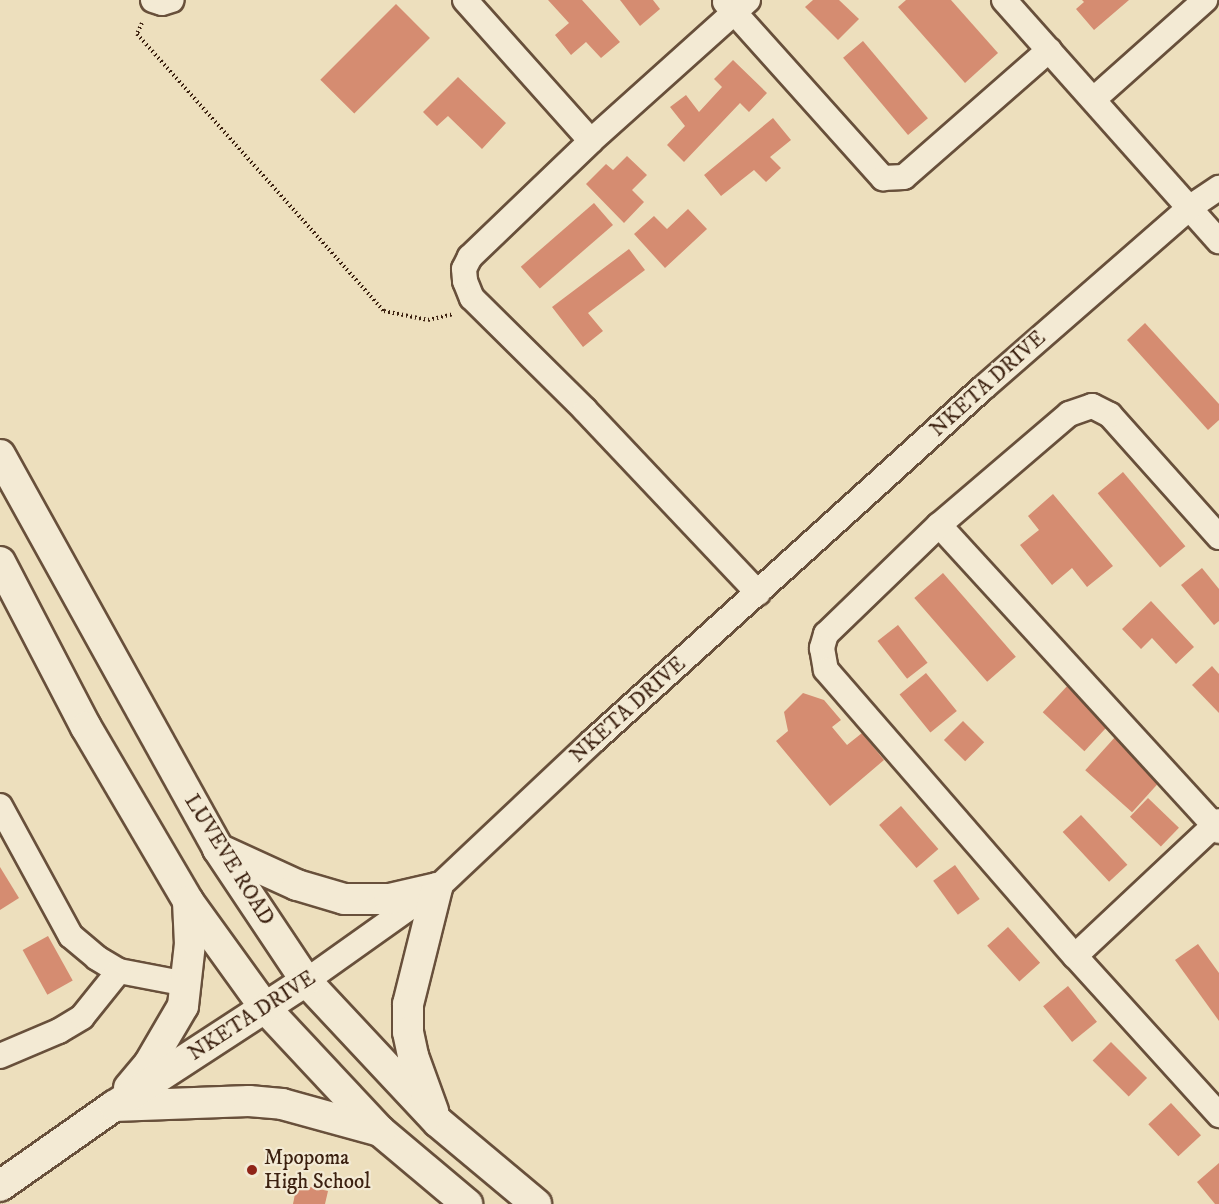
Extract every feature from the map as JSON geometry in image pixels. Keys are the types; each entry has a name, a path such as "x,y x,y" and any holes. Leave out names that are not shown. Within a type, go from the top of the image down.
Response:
{"street":[{"path":"153,0 162,3 172,0"},
{"path":"465,0 591,141"},
{"path":"1004,0 1219,242"},
{"path":"1094,99 1205,0"},
{"path":"758,593 585,410 472,298 465,281 464,269 470,257 736,4 883,178 904,177 1049,50"},
{"name":"NKETA DRIVE","path":"0,1186 114,1106 266,1009 437,888 591,742 758,593 982,387 1189,208 1219,188"},
{"path":"1219,537 1110,415 1092,406 1069,414 939,525 826,634 822,648 826,670 1075,956 1219,1115"},
{"name":"LUVEVE ROAD","path":"0,455 218,849 306,981 370,1053 438,1122 536,1204"},
{"path":"939,525 1217,826 1075,956"},
{"path":"0,562 86,727 188,902 266,1009 380,1131 465,1204"},
{"path":"0,806 71,936 119,971 187,984"},
{"path":"218,849 297,885 344,899 389,899 437,888 408,1004 408,1032 413,1056 438,1122"},
{"path":"114,1106 149,1064 170,1033 183,1006 187,984 188,902"},
{"path":"0,1056 59,1030 82,1017 119,971"},
{"path":"114,1106 249,1101 271,1103 380,1131"}],"path":[{"path":"153,0 137,34 384,311 428,320 480,306"}],"building":[{"path":"548,0 582,0 620,42 601,58 586,42 571,55 555,35 569,23"},
{"path":"620,0 653,0 660,9 640,26"},
{"path":"813,0 839,0 859,19 838,40 805,7"},
{"path":"906,0 951,0 998,53 965,83 898,7"},
{"path":"1082,0 1129,0 1094,30 1076,9 1084,2"},
{"path":"396,4 430,38 354,114 320,80"},
{"path":"863,41 928,118 908,135 843,58"},
{"path":"733,60 767,93 749,112 740,103 684,162 667,145 685,126 670,107 686,95 699,112 722,87 714,79"},
{"path":"458,77 506,123 482,149 448,116 437,126 423,112"},
{"path":"773,118 791,140 770,157 781,168 766,182 754,170 721,196 704,175"},
{"path":"627,156 647,175 632,190 644,202 624,223 586,184 606,164 613,170"},
{"path":"594,203 613,225 540,289 521,267"},
{"path":"688,209 707,229 665,268 634,234 654,216 667,229"},
{"path":"629,249 645,270 588,313 603,331 583,347 552,307"},
{"path":"1145,323 1219,404 1219,420 1208,430 1127,340"},
{"path":"1123,472 1185,546 1160,568 1098,493"},
{"path":"1053,494 1113,566 1087,587 1072,568 1052,585 1020,545 1039,530 1028,516"},
{"path":"1202,568 1219,589 1219,621 1214,625 1181,585"},
{"path":"943,573 1016,657 987,682 914,598"},
{"path":"1151,601 1194,647 1176,664 1152,638 1141,649 1122,629"},
{"path":"898,625 928,663 907,679 878,641"},
{"path":"1212,666 1219,674 1219,713 1192,685"},
{"path":"926,673 957,711 930,732 900,694"},
{"path":"1070,683 1112,722 1084,751 1043,712"},
{"path":"803,693 824,700 841,720 832,727 847,745 862,733 884,760 830,806 776,741 788,731 784,712"},
{"path":"963,721 984,742 965,761 944,740"},
{"path":"1116,736 1163,778 1132,812 1085,770"},
{"path":"1148,798 1179,828 1161,847 1130,817"},
{"path":"901,806 938,849 917,868 879,825"},
{"path":"1081,815 1127,865 1109,882 1063,832"},
{"path":"955,865 980,899 958,915 933,881"},
{"path":"0,867 19,898 0,910"},
{"path":"1008,927 1040,963 1019,981 987,946"},
{"path":"48,936 73,981 47,995 23,950"},
{"path":"1198,944 1219,973 1219,1021 1175,960"},
{"path":"1068,986 1097,1022 1072,1042 1043,1006"},
{"path":"1111,1042 1147,1078 1129,1096 1093,1060"},
{"path":"1171,1103 1201,1135 1178,1156 1148,1124"},
{"path":"1219,1163 1219,1204 1215,1204 1197,1182"},
{"path":"297,1184 328,1191 325,1204 293,1204"}],"place":[{"name":"Mpopoma High School","path":"252,1170"}]}
